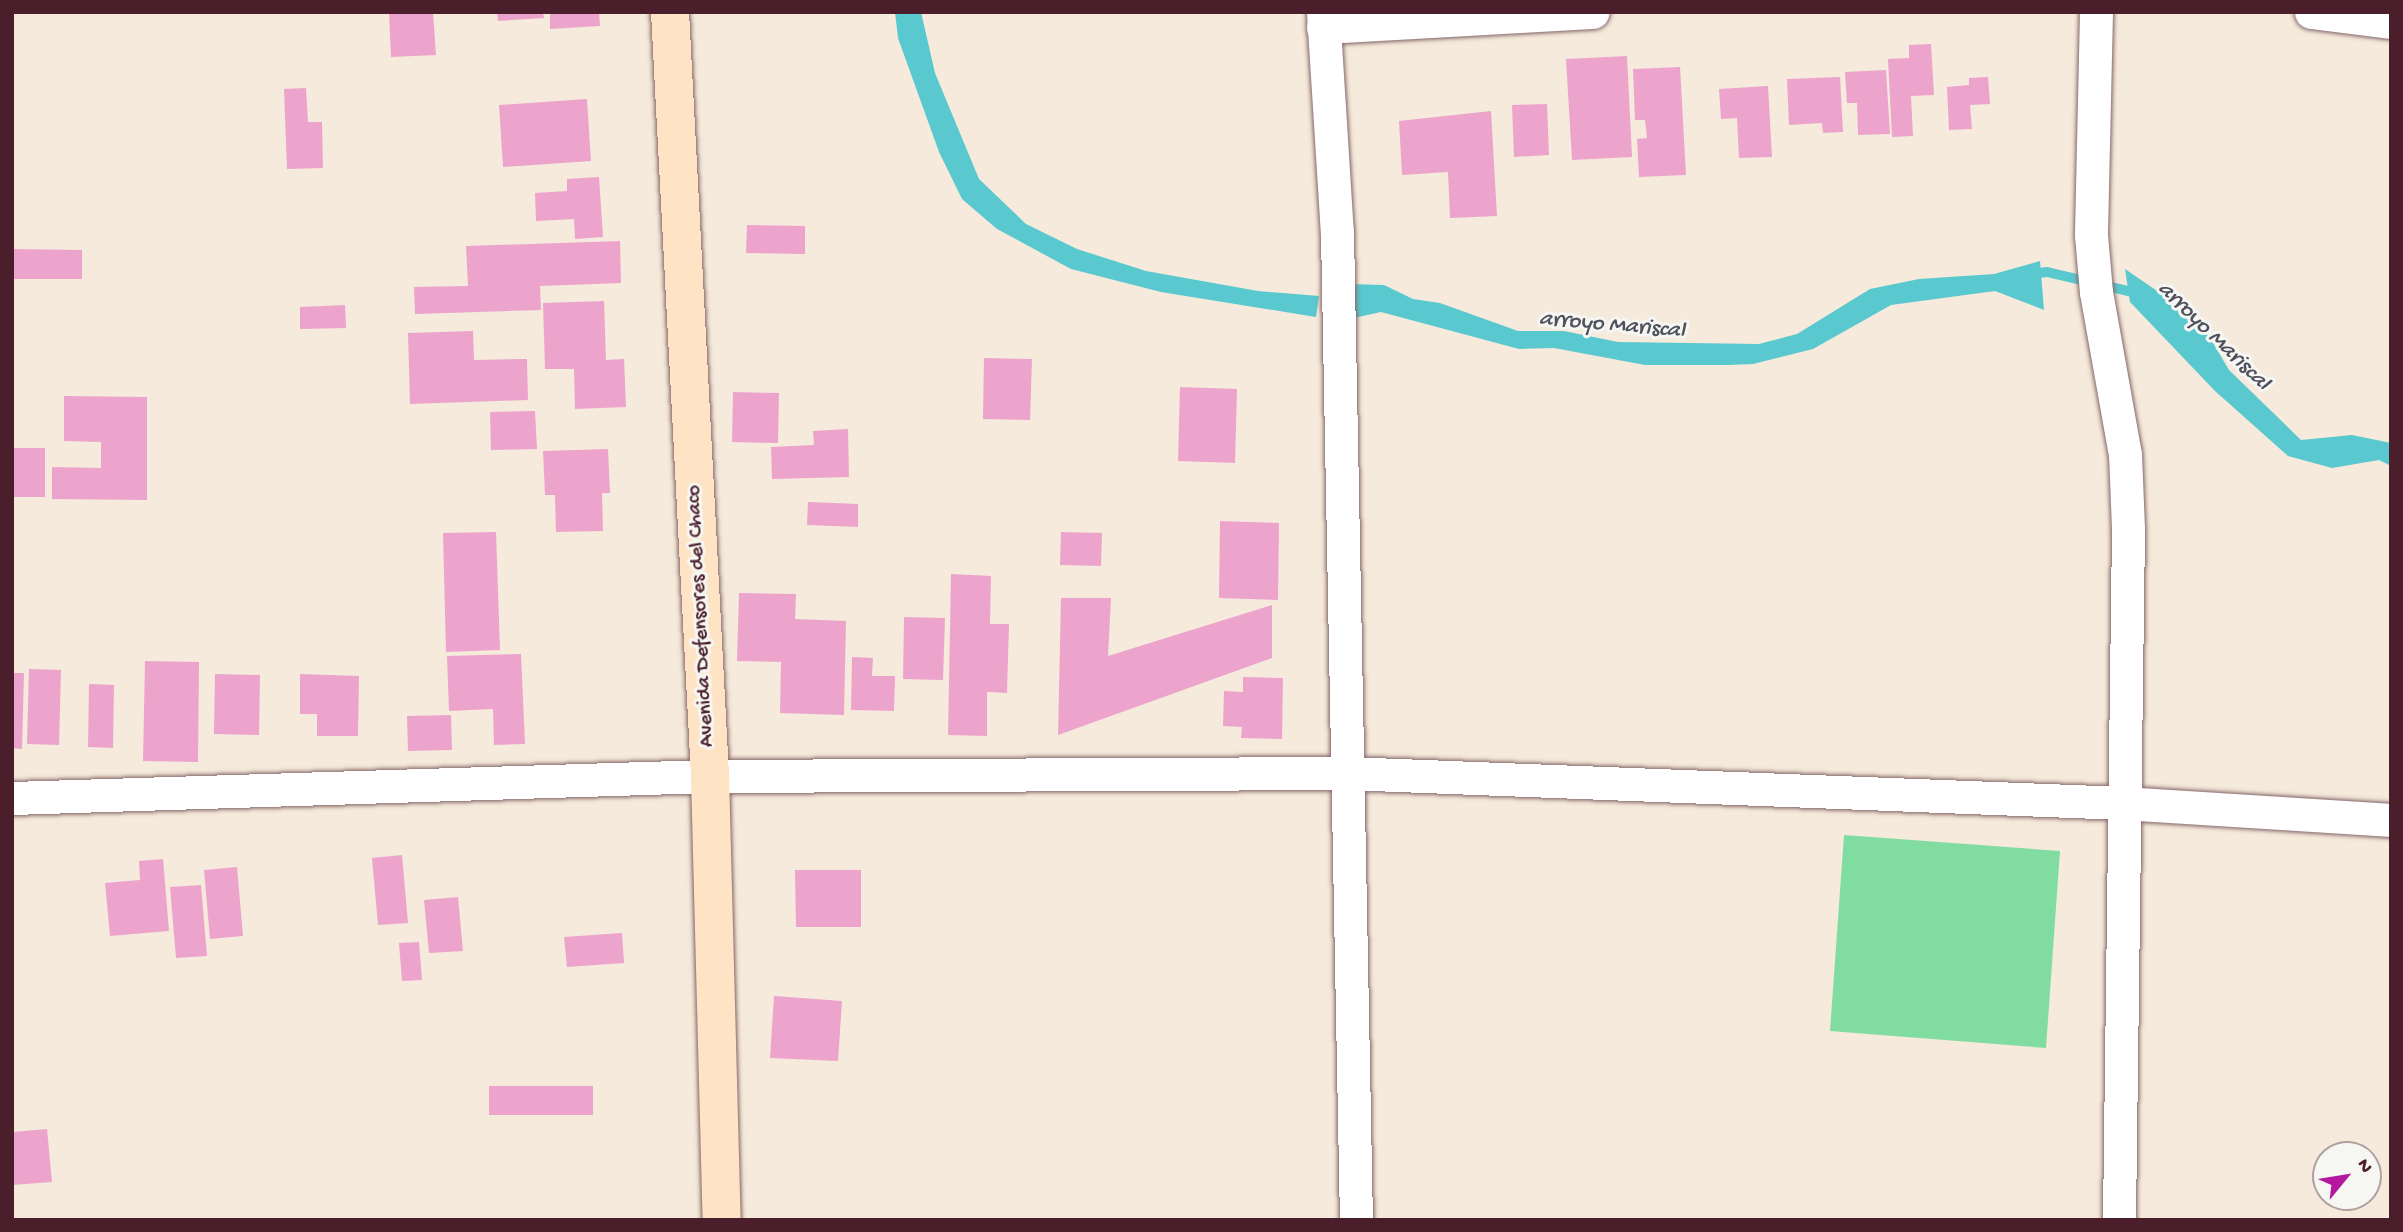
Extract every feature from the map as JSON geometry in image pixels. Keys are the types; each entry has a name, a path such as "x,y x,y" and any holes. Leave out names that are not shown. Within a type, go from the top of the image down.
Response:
{"main road":[{"name":"Avenida Defensores del Chaco","path":"670,12 710,776 722,1220"}],"street":[{"path":"1356,1220 1337,232 1323,20 1593,12"},
{"path":"2096,12 2091,235 2096,292 2125,454 2128,530 2119,1220"},
{"path":"2311,12 2391,22"},
{"path":"12,798 710,776 1346,773 2123,803 2391,820"}],"green space":[{"path":"1844,835 2060,851 2046,1048 1830,1031"}],"water":[{"path":"895,12 921,12 935,73 979,179 1026,224 1077,249 1146,271 1258,291 1319,296 1316,317 1161,292 1071,269 997,229 962,199 939,152 898,38"},
{"path":"2040,261 2044,310 1995,291 1891,305 1813,349 1753,364 1728,365 1645,365 1554,348 1519,349 1381,312 1354,318 1351,284 1384,285 1413,299 1440,303 1518,331 1564,331 1618,342 1759,344 1797,334 1870,289 1919,279 1994,274"},
{"path":"2125,269 2182,308 2209,336 2229,370 2301,440 2352,435 2391,443 2391,466 2379,460 2332,468 2288,456 2215,391 2130,302"}],"building":[{"path":"389,12 433,12 436,55 391,57"},
{"path":"497,12 543,12 544,18 498,21"},
{"path":"550,12 599,12 600,26 550,29"},
{"path":"1931,44 1934,95 1911,96 1913,136 1892,137 1888,59 1909,58 1909,45"},
{"path":"1627,56 1632,157 1572,160 1566,59"},
{"path":"1680,67 1686,175 1639,177 1637,139 1647,138 1645,120 1635,120 1633,69"},
{"path":"1886,70 1890,134 1858,135 1857,103 1847,103 1845,72"},
{"path":"1840,77 1843,132 1823,133 1822,123 1789,125 1787,79"},
{"path":"1988,77 1990,104 1970,105 1972,129 1949,130 1947,87 1969,85 1969,78"},
{"path":"1768,86 1772,157 1739,158 1737,118 1721,119 1719,89"},
{"path":"306,88 308,122 322,122 323,168 287,169 284,89"},
{"path":"587,99 591,161 503,167 499,105"},
{"path":"1547,104 1549,155 1514,157 1512,105"},
{"path":"1491,111 1497,216 1450,218 1448,172 1402,175 1399,121"},
{"path":"599,177 603,237 575,239 574,219 536,221 535,193 567,191 567,179"},
{"path":"747,225 805,226 805,254 746,253"},
{"path":"620,241 621,283 540,286 541,310 415,314 414,287 468,286 466,246"},
{"path":"12,249 82,250 82,279 12,279"},
{"path":"604,301 606,360 624,359 626,407 575,409 574,369 545,369 543,303"},
{"path":"345,305 346,328 300,329 300,307"},
{"path":"473,331 474,360 527,359 528,400 410,404 408,333"},
{"path":"984,358 1032,359 1030,420 983,419"},
{"path":"1180,387 1237,389 1235,463 1178,461"},
{"path":"733,392 779,393 778,443 732,442"},
{"path":"64,396 147,397 147,500 52,499 52,467 101,468 101,442 64,441"},
{"path":"535,411 537,449 491,450 490,412"},
{"path":"848,429 849,477 772,479 771,447 814,445 813,431"},
{"path":"12,448 45,448 45,497 12,497"},
{"path":"608,449 610,493 602,493 603,531 556,532 555,495 545,495 543,451"},
{"path":"808,502 858,504 858,527 807,525"},
{"path":"1220,521 1279,523 1278,600 1219,598"},
{"path":"496,532 500,650 446,652 443,533"},
{"path":"1061,532 1102,533 1101,566 1060,565"},
{"path":"951,574 991,576 990,624 1009,624 1007,693 987,692 987,736 948,735"},
{"path":"739,593 796,594 795,619 846,621 844,715 780,713 781,662 737,661"},
{"path":"1061,598 1111,598 1108,656 1272,605 1272,658 1058,735"},
{"path":"904,617 945,618 943,680 903,679"},
{"path":"521,654 525,744 494,745 493,709 449,711 447,656"},
{"path":"852,657 873,658 872,676 895,676 894,711 851,710"},
{"path":"145,661 199,662 198,762 143,761"},
{"path":"29,669 61,670 59,745 27,744"},
{"path":"12,673 24,673 22,749 12,748"},
{"path":"215,674 260,675 259,735 214,734"},
{"path":"300,674 359,676 358,736 317,736 317,714 300,714"},
{"path":"1243,677 1283,678 1282,739 1241,738 1242,727 1223,726 1224,691 1243,692"},
{"path":"89,684 114,685 113,748 88,747"},
{"path":"451,715 452,750 408,751 407,716"},
{"path":"402,855 408,923 378,925 372,858"},
{"path":"163,859 169,931 110,936 105,883 140,880 139,861"},
{"path":"237,867 243,936 210,939 204,870"},
{"path":"795,870 861,870 861,927 796,927"},
{"path":"201,885 207,956 176,958 170,887"},
{"path":"458,897 463,951 429,953 424,900"},
{"path":"622,933 624,963 567,967 564,937"},
{"path":"419,942 422,980 402,981 399,943"},
{"path":"774,996 842,1001 838,1061 770,1058"},
{"path":"489,1086 593,1086 593,1115 489,1115"},
{"path":"47,1129 52,1182 12,1185 12,1132"}],"waterway":[{"name":"arroyo Mariscal","path":"2030,274 2047,272 2141,294"}]}
